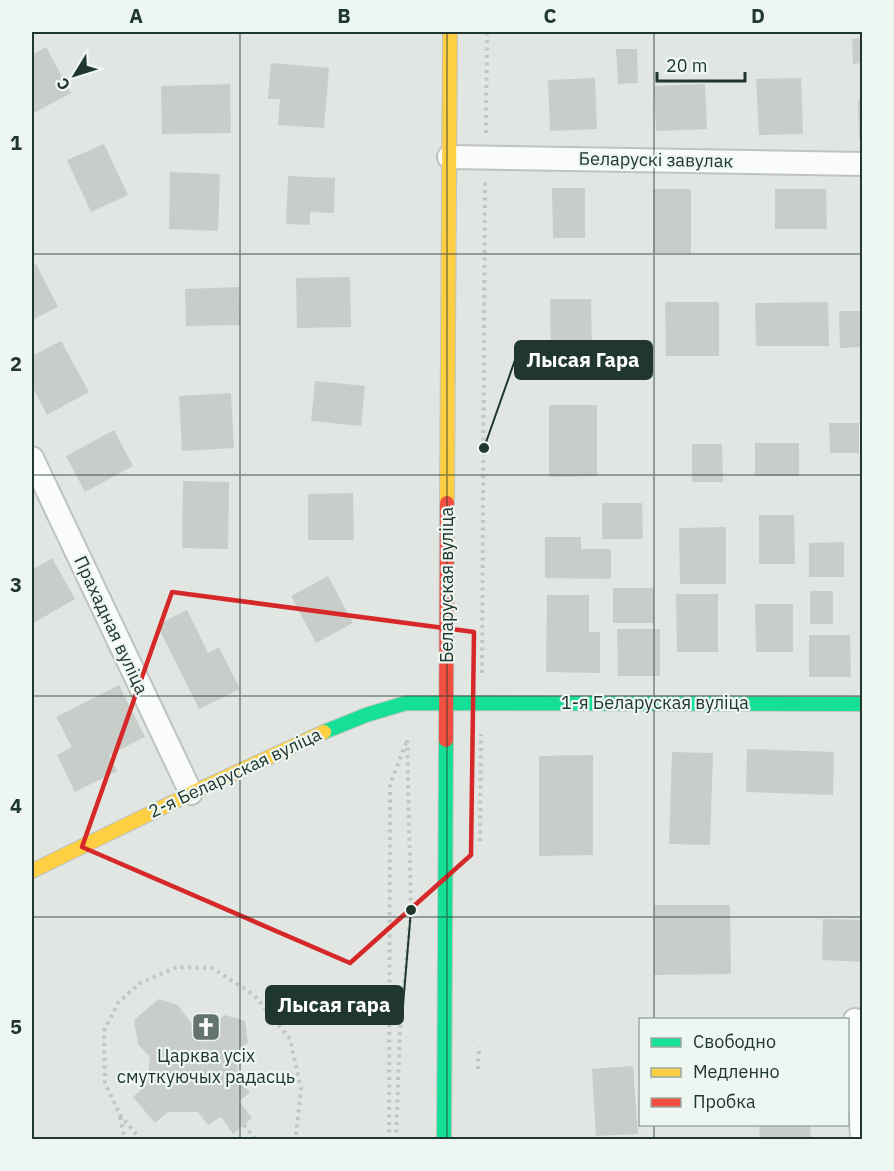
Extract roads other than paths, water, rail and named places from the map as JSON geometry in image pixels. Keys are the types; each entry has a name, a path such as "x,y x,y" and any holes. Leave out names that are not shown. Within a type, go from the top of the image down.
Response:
{"main road":[{"name":"Беларуская вуліца","path":"444,1140 450,32"},
{"name":"1-я Беларуская вуліца","path":"447,702 862,704"},
{"name":"2-я Беларуская вуліца","path":"32,871 191,793 358,716 406,703 447,702"}],"street":[{"name":"Беларускі завулак","path":"449,157 862,164"},
{"name":"Прахадная вуліца","path":"32,458 191,793"},
{"path":"855,1020 862,1137"}],"place":[{"name":"Лысая Гара","path":"484,448"},
{"name":"Лысая гара","path":"411,910"},
{"name":"Царква усіх смуткуючых радасць","path":"206,1027"}]}
